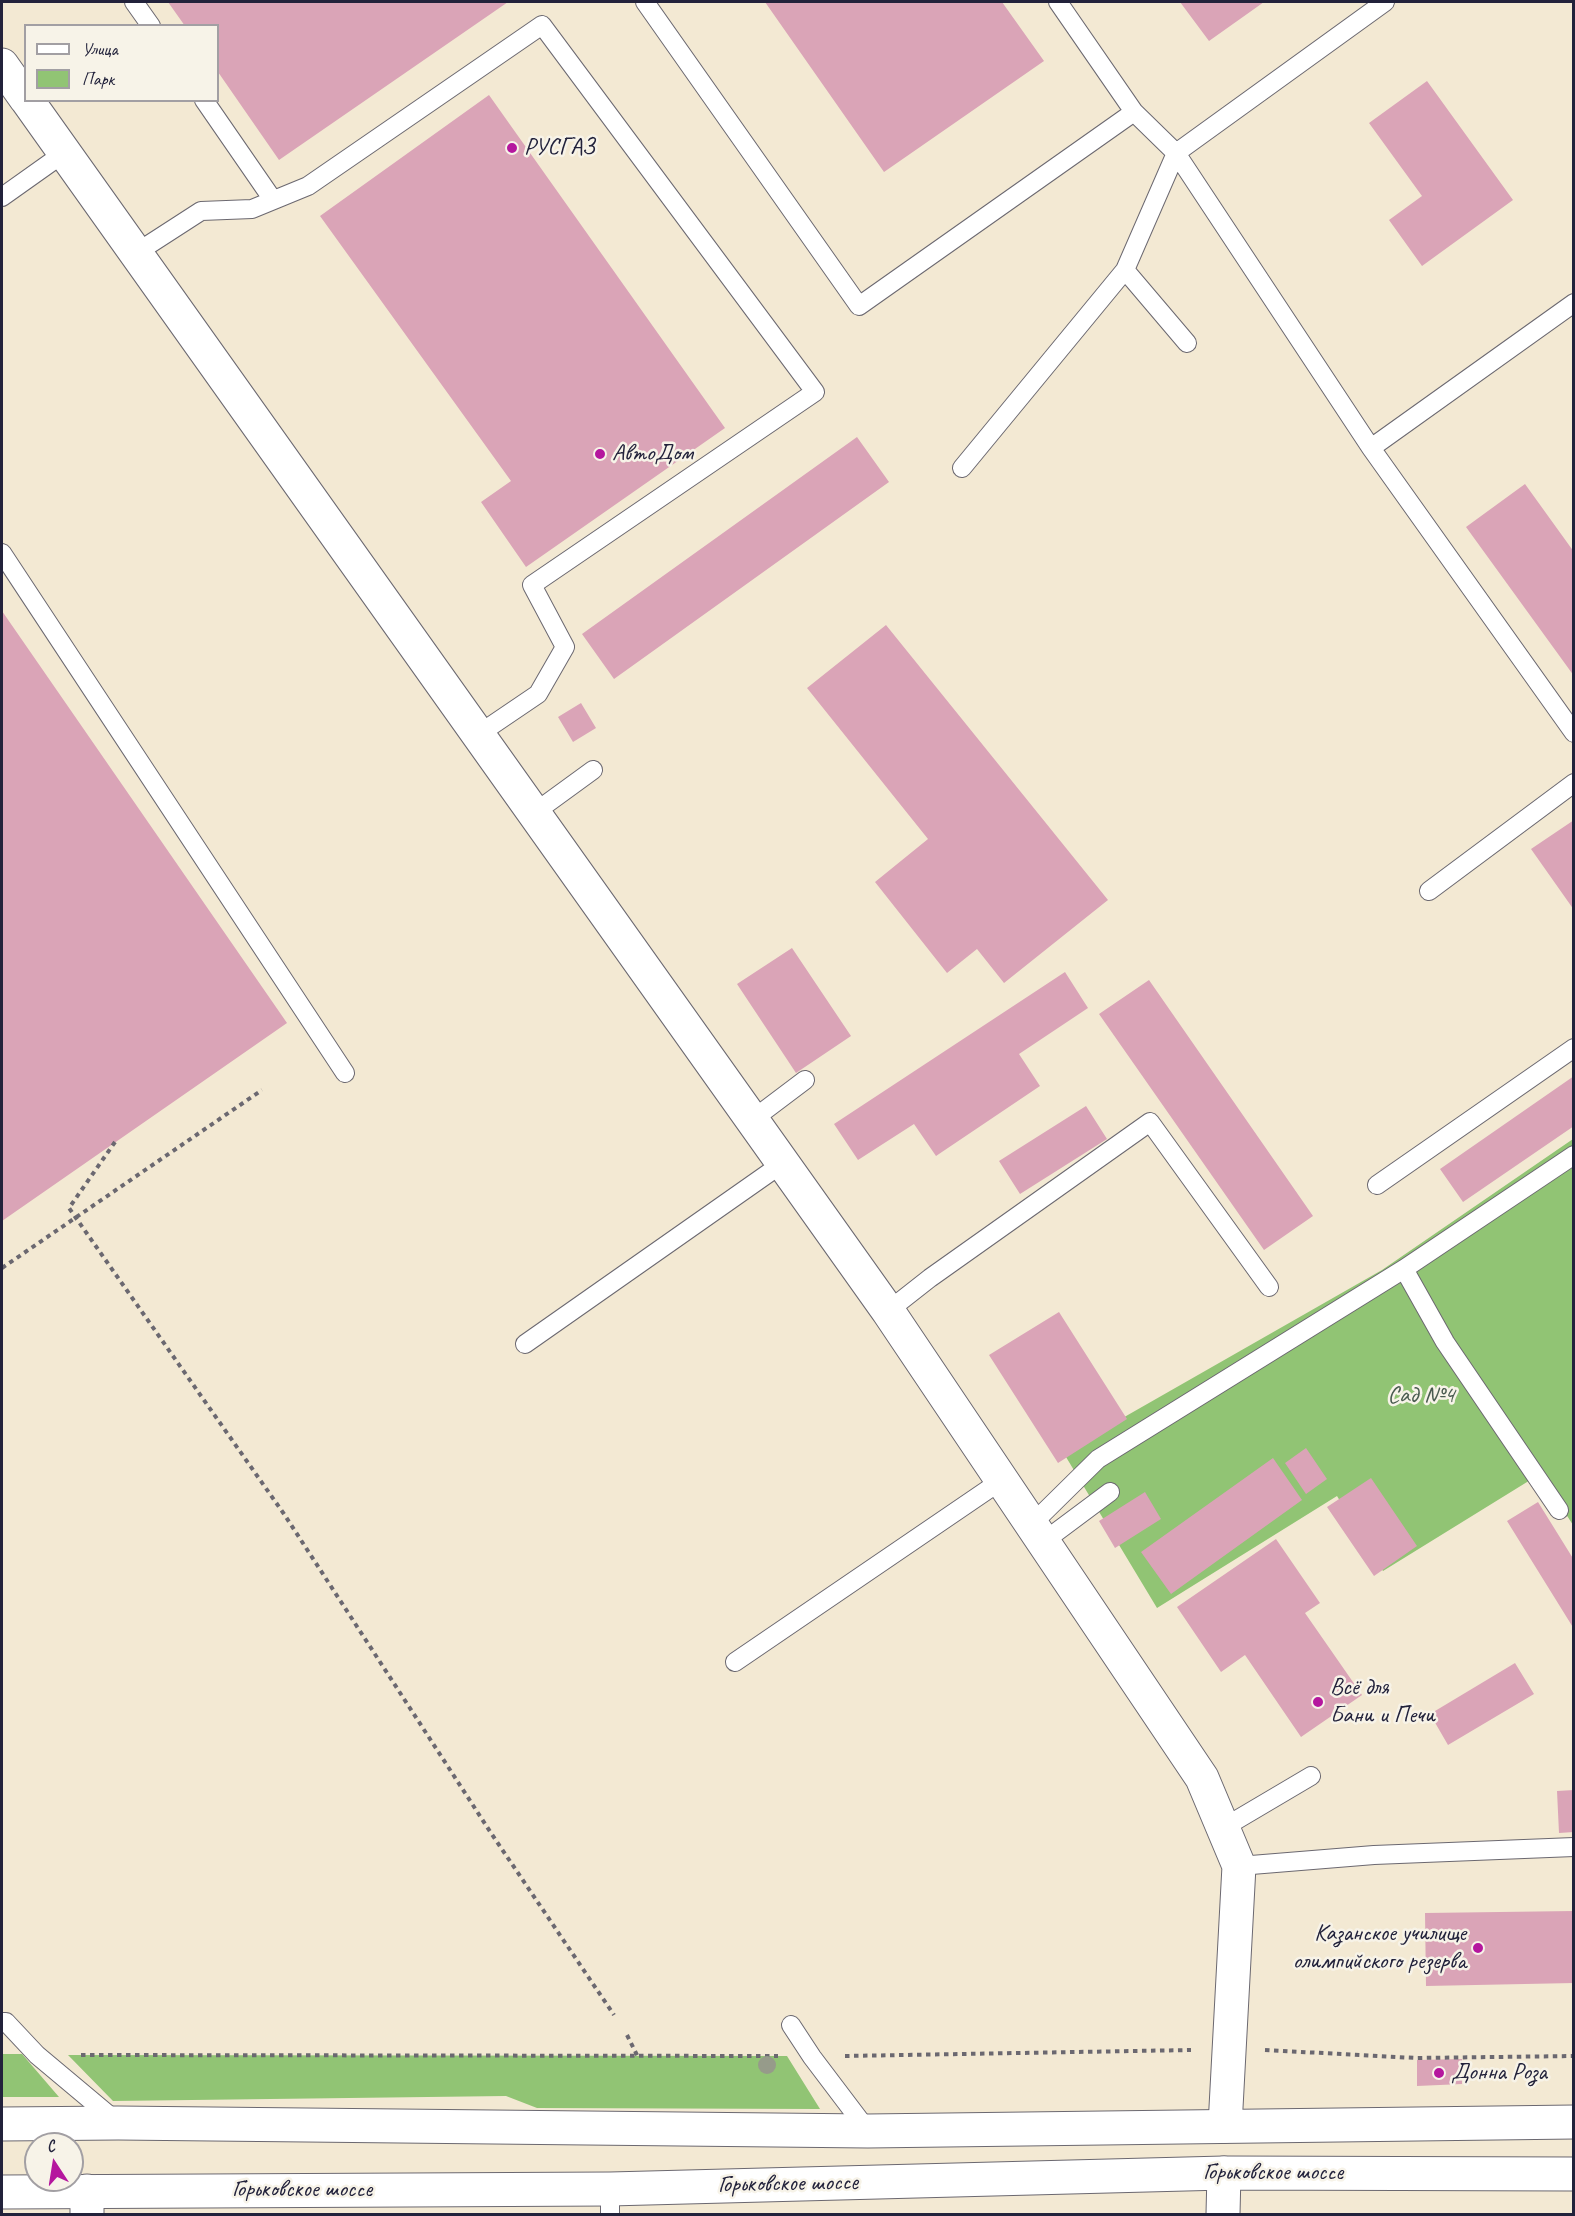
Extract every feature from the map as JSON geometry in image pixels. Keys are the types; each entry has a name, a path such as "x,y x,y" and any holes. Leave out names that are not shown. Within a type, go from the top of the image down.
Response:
{"main road":[{"path":"2,66 24,97"},
{"path":"27,102 888,1311 1202,1778 1239,1866 1225,2126"},
{"name":"Горьковское шоссе","path":"2,2124 118,2123 868,2131 1574,2122"},
{"path":"1223,2214 1224,2173"},
{"name":"Горьковское шоссе","path":"2,2192 87,2203 610,2202 1224,2173 1574,2174"}],"lane":[{"path":"134,2 150,24"},
{"path":"645,2 860,306 1134,112"},
{"path":"1058,2 1134,112 1176,153 1371,448 1574,733"},
{"path":"962,468 1125,270 1176,153 1385,2"},
{"path":"135,253 201,211 252,209 308,186 542,25 815,392 532,585 565,647 538,694 479,734"},
{"path":"205,102 273,200"},
{"path":"2,197 64,153"},
{"path":"1125,270 1187,344"},
{"path":"1371,448 1574,303"},
{"path":"2,553 345,1073"},
{"path":"534,813 593,770"},
{"path":"1429,891 1574,783"},
{"path":"1377,1185 1574,1048"},
{"path":"752,1120 805,1080"},
{"path":"888,1311 930,1278 1150,1122 1269,1287"},
{"path":"1037,1533 1098,1459 1404,1269 1574,1155"},
{"path":"525,1344 783,1163"},
{"path":"1404,1269 1445,1342 1559,1510"},
{"path":"735,1662 1002,1480"},
{"path":"1037,1533 1110,1492"},
{"path":"1223,1828 1311,1776"},
{"path":"1239,1866 1374,1855 1574,1847"},
{"path":"3,2024 118,2123"},
{"path":"791,2025 812,2057 868,2131"}],"path":[{"path":"2,1268 262,1090"},
{"path":"115,1142 69,1208 285,1514 491,1833 614,2015"},
{"path":"627,2035 638,2056"},
{"path":"838,2056 1191,2050"},
{"path":"1258,2050 1416,2058 1574,2056"},
{"path":"80,2055 787,2056"}],"green space":[{"name":"Сад №4","path":"1573,1139 1573,1525 1540,1474 1383,1571 1337,1496 1157,1608 1063,1452 1382,1270"},
{"path":"2,2054 22,2054 59,2097 2,2097"},
{"path":"68,2055 787,2056 820,2109 537,2108 506,2096 113,2101"}],"building":[{"path":"168,2 508,2 279,160 219,73 219,24 184,24"},
{"path":"765,2 1002,2 1044,61 884,172"},
{"path":"1180,2 1264,2 1209,41"},
{"path":"1427,81 1513,200 1422,266 1389,220 1422,196 1369,123"},
{"path":"489,95 725,428 526,567 481,502 511,481 320,216"},
{"path":"857,437 889,482 614,679 582,634"},
{"path":"1525,484 1574,552 1574,676 1466,527"},
{"path":"2,611 287,1023 2,1221"},
{"path":"886,625 1108,900 1004,983 977,949 947,973 875,882 928,839 807,688"},
{"path":"581,703 596,728 573,742 558,717"},
{"path":"1574,820 1574,910 1531,849"},
{"path":"792,948 851,1036 796,1073 737,984"},
{"path":"1065,972 1088,1008 1019,1054 1040,1086 936,1156 914,1124 858,1160 834,1124"},
{"path":"1149,980 1313,1216 1264,1250 1099,1014"},
{"path":"1574,1076 1574,1126 1463,1202 1440,1169"},
{"path":"1086,1106 1107,1139 1020,1194 999,1161"},
{"path":"1059,1312 1127,1419 1058,1463 989,1355"},
{"path":"1306,1448 1327,1479 1306,1494 1285,1463"},
{"path":"1273,1458 1302,1500 1171,1594 1141,1552"},
{"path":"1371,1478 1417,1546 1374,1576 1327,1507"},
{"path":"1145,1492 1161,1519 1115,1548 1099,1521"},
{"path":"1538,1502 1574,1560 1574,1629 1507,1521"},
{"path":"1276,1539 1320,1603 1305,1613 1362,1695 1301,1737 1245,1655 1221,1672 1177,1607"},
{"path":"1515,1663 1534,1694 1448,1745 1430,1714"},
{"path":"1574,1790 1574,1832 1559,1833 1557,1791"},
{"path":"1574,1911 1574,1983 1426,1986 1425,1913"},
{"path":"1462,2059 1462,2084 1417,2086 1417,2060"}],"place":[{"name":"РУСГАЗ","path":"512,148"},
{"name":"АвтоДом","path":"600,454"},
{"name":"Всё для Бани и Печи","path":"1318,1702"},
{"name":"Казанское училище олимпийского резерва","path":"1478,1948"},
{"name":"Донна Роза","path":"1439,2073"}]}
